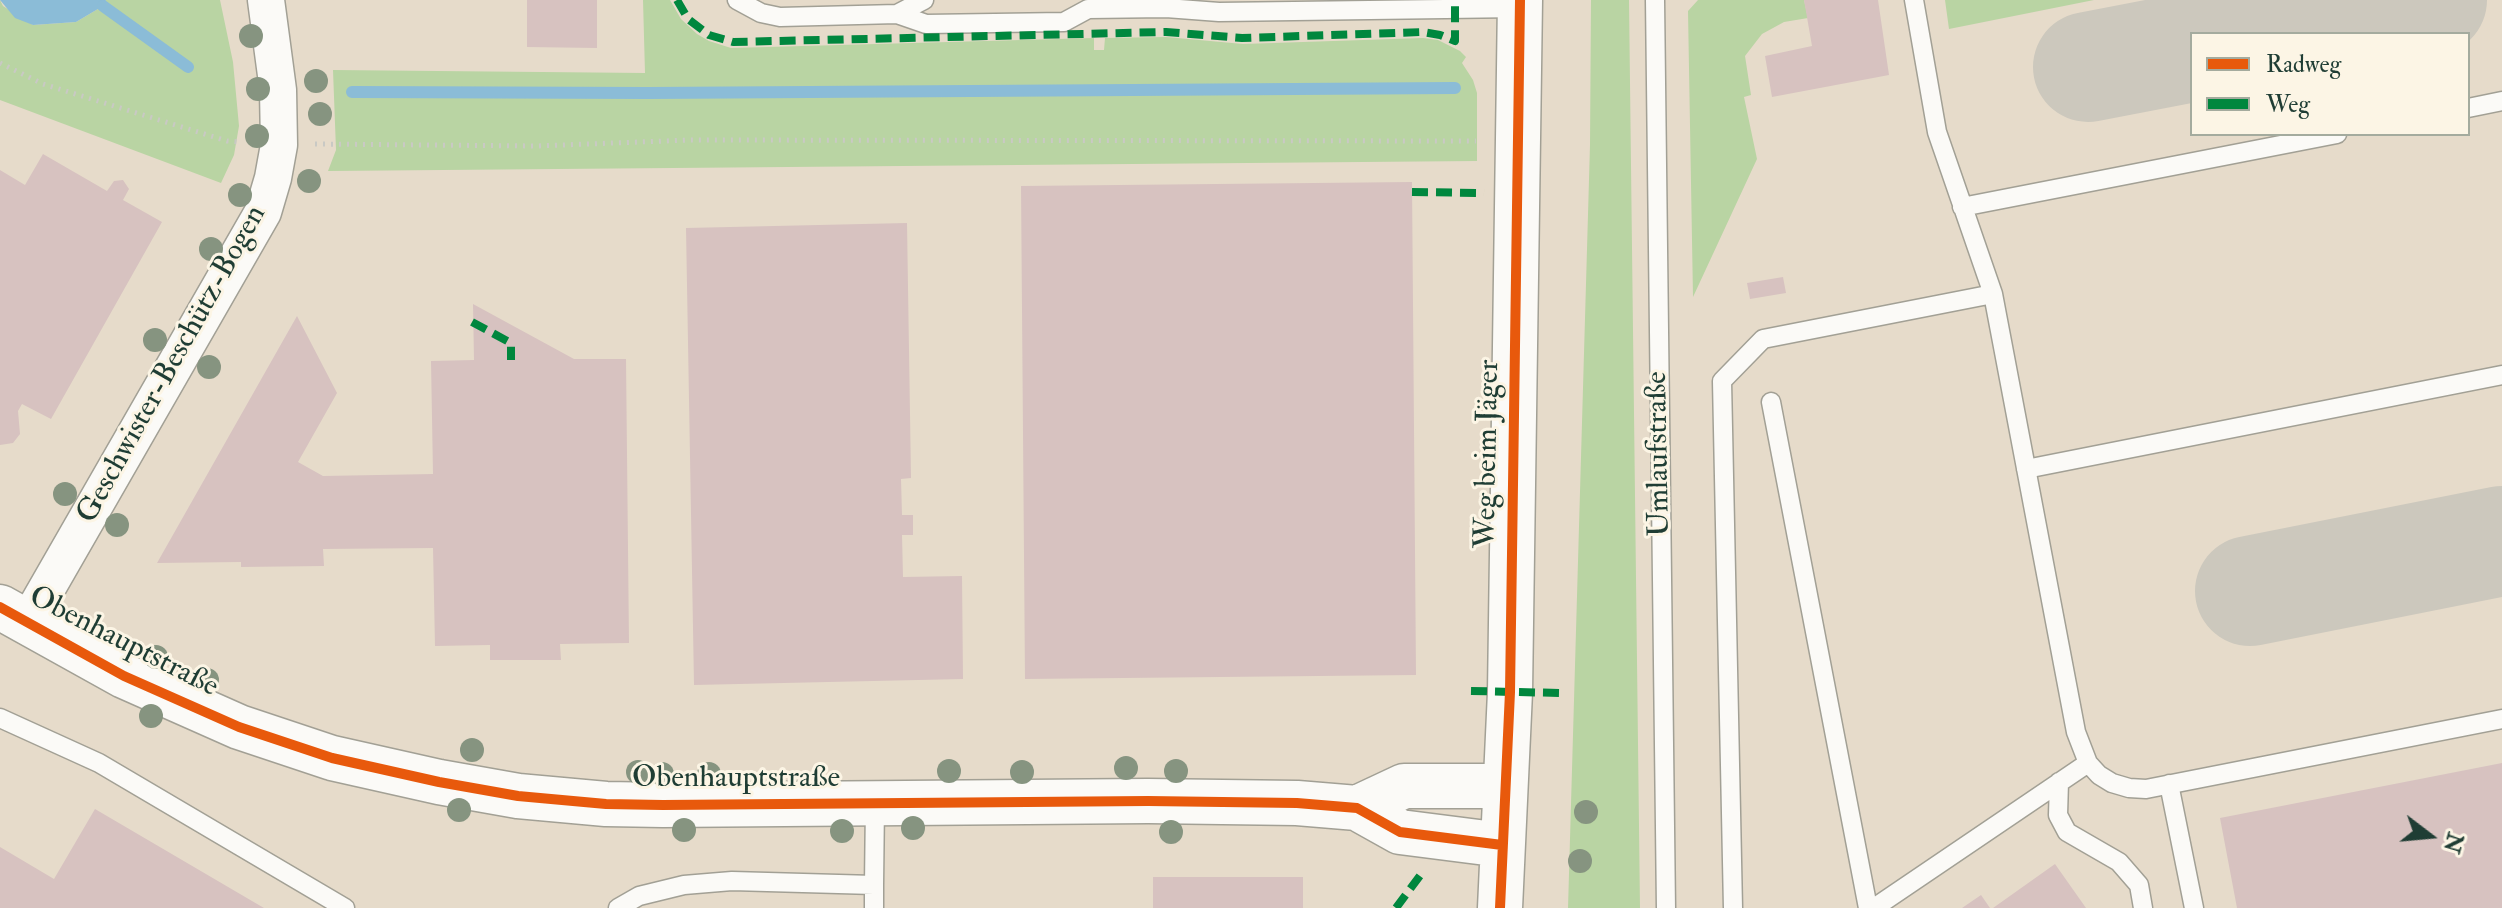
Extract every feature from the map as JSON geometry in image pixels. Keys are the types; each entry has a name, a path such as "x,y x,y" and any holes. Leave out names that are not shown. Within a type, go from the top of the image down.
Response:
{"street":[{"name":"Geschwister-Beschütz-Bogen","path":"13,615 263,212 279,145 278,90 266,0"},
{"name":"Weg beim Jäger","path":"1500,908 1510,692 1520,4"},
{"name":"Obenhauptstraße","path":"13,615 124,676 239,727 332,758 518,796 606,804 1297,803 1357,808 1400,832 1502,845"},
{"name":"Obenhauptstraße","path":"1357,808 1404,786 1505,786"}],"lane":[{"path":"737,0 761,13 780,17 902,7 924,0"},
{"path":"1071,0 1088,9"},
{"name":"Umlaufstraße","path":"1655,0 1666,908"},
{"path":"1914,0 1937,132 1993,294 2076,732 2088,763 2112,783 2146,789 2502,719"},
{"path":"902,7 926,24 1064,22 1088,9 1520,4"},
{"path":"2470,108 2502,101"},
{"path":"1962,207 2327,136"},
{"path":"1733,908 1722,381 1763,339 1993,294"},
{"path":"2026,469 2502,375"},
{"path":"1771,402 1871,908 2088,763"},
{"path":"0,718 99,763 345,908"},
{"path":"2059,782 2058,815 2067,832 2119,862 2139,885 2143,908"},
{"path":"2169,784 2194,908"},
{"path":"874,908 875,803"},
{"path":"618,908 639,896 684,885 732,881 874,885"}],"path":[{"path":"0,63 43,84 227,141 279,145 537,146 690,140 1485,141"}],"green space":[{"path":"0,0 3,6 33,25 76,22 103,6 106,0 220,0 233,62 239,126 234,155 221,183 0,100"},
{"path":"643,0 670,0 681,19 697,34 731,48 1094,38 1094,50 1104,50 1105,38 1166,37 1243,44 1438,40 1466,57 1462,63 1477,93 1477,161 328,171 336,150 333,70 645,73"},
{"path":"1591,0 1629,0 1640,908 1568,908 1590,145"},
{"path":"1698,0 1804,0 1808,18 1784,22 1762,34 1745,56 1751,95 1744,97 1757,159 1693,297 1688,11"},
{"path":"1945,0 2094,0 1949,29"}],"water":[{"path":"0,0 106,0 103,6 76,22 33,25 15,18"}],"building":[{"path":"527,0 597,0 597,48 527,47"},
{"path":"1804,0 1878,0 1889,75 1772,97 1765,56 1812,46"},
{"path":"43,154 107,191 114,181 123,180 129,189 123,200 162,222 51,419 22,404 18,411 20,434 13,443 0,445 0,170 25,185"},
{"path":"1412,182 1416,675 1025,679 1021,186"},
{"path":"907,223 911,478 901,479 902,515 913,515 913,535 902,535 903,577 962,576 963,679 694,685 686,228"},
{"path":"1783,277 1786,293 1750,299 1747,283"},
{"path":"473,304 574,359 626,359 629,643 560,644 561,660 490,660 490,645 435,646 433,548 323,549 324,566 241,567 241,562 157,563 297,316 337,393 298,462 323,476 433,474 431,361 474,360"},
{"path":"2502,763 2502,908 2237,908 2220,818"},
{"path":"95,809 264,908 0,908 0,847 54,879"},
{"path":"2055,864 2086,908 1993,908"},
{"path":"1153,877 1303,877 1303,908 1153,908"},
{"path":"1981,895 1990,908 1962,908"}],"waterway":[{"path":"103,6 188,67"},
{"path":"352,92 1455,88"}],"taxiway":[{"path":"2268,32 2432,0"},
{"path":"2088,67 2190,47"},
{"path":"2250,591 2502,541"}],"marked path":[{"path":"677,0 688,19 709,35 733,42 1166,32 1242,38 1423,32 1455,41 1455,0"},
{"path":"1412,192 1484,193"},
{"path":"472,322 511,343 511,360"},
{"path":"1471,691 1562,693"},
{"path":"1396,908 1422,873"}],"cycle path":[{"path":"1500,908 1510,692 1520,0"},
{"path":"0,607 124,676 239,727 332,758 518,796 606,804 663,805 1148,801 1297,803 1357,808 1400,832 1502,845"}]}
